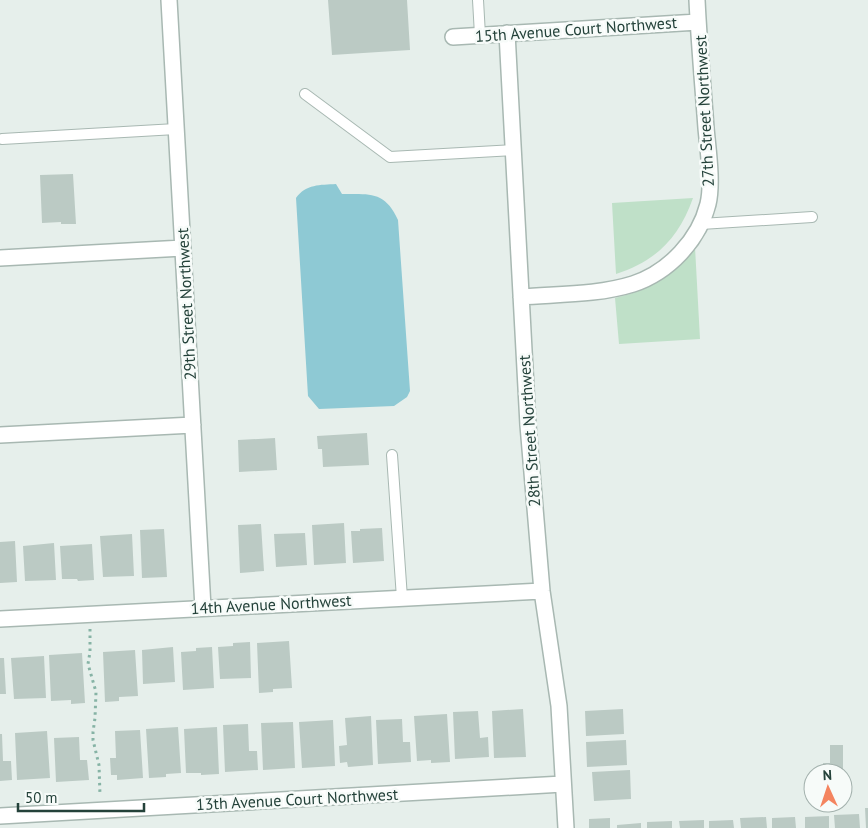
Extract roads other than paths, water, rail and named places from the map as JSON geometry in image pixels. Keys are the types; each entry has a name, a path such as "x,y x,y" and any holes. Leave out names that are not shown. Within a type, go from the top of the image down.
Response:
{"street":[{"name":"29th Street Northwest","path":"169,0 203,608"},
{"name":"27th Street Northwest","path":"521,297 602,290 634,284 664,268 686,247 701,224 708,203 709,164 697,0"},
{"name":"15th Avenue Court Northwest","path":"453,37 698,22"},
{"name":"28th Street Northwest","path":"507,33 528,425 542,591 559,706 566,828"},
{"path":"0,258 183,248"},
{"path":"0,435 193,425"},
{"name":"14th Avenue Northwest","path":"0,619 542,591"},
{"name":"13th Avenue Court Northwest","path":"0,816 20,821 101,810 563,784"}],"lane":[{"path":"478,0 480,35"},
{"path":"305,94 390,157 513,150"},
{"path":"2,139 176,129"},
{"path":"701,224 812,217"},
{"path":"392,455 402,598"}],"water":[{"path":"336,184 342,194 369,195 382,199 388,204 398,220 410,391 407,397 394,406 319,409 308,396 296,198 300,193 309,188 319,185"}]}
